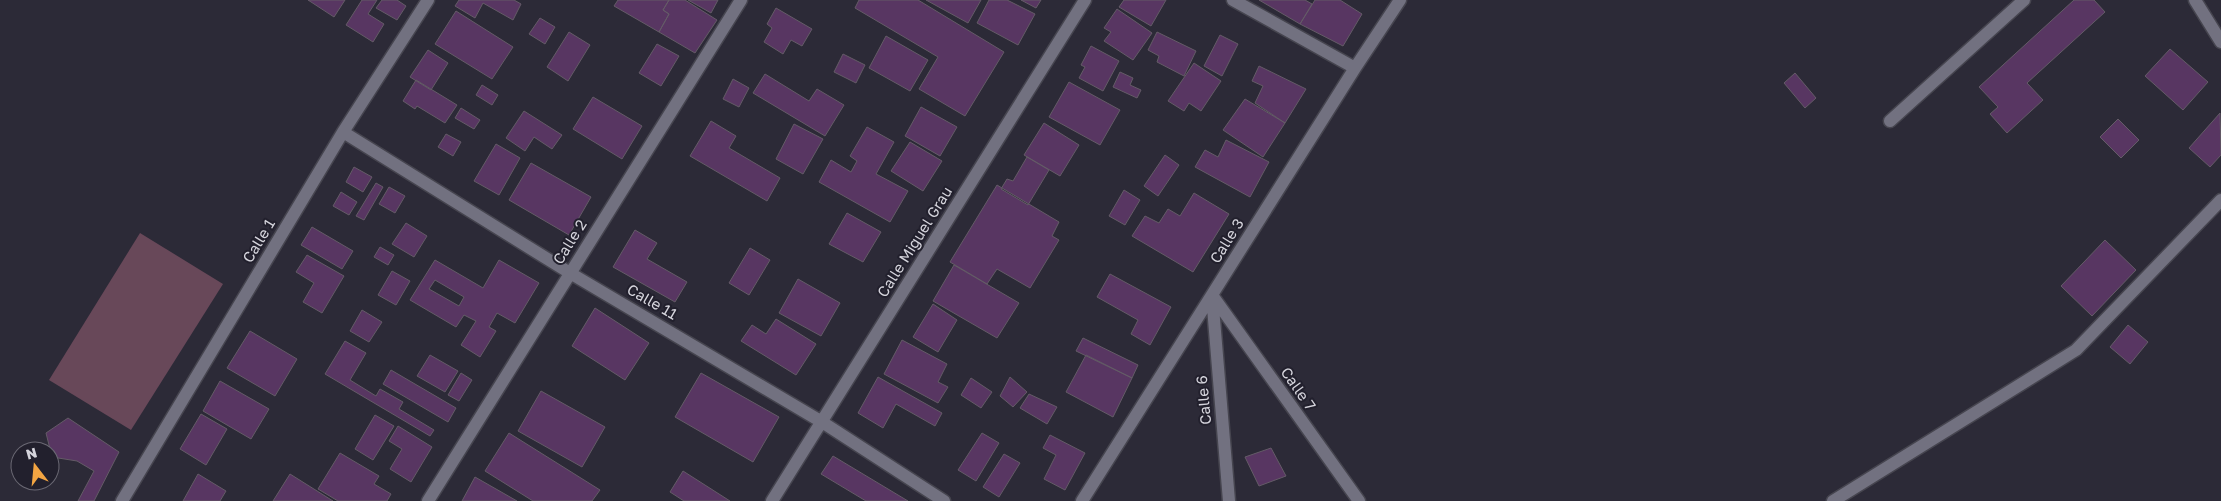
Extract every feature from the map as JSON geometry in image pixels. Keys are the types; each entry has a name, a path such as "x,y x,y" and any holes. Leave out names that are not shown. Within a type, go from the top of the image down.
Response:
{"street":[{"name":"Calle 1","path":"122,501 343,132 428,0"},
{"name":"Calle 2","path":"428,501 741,0"},
{"name":"Calle Miguel Grau","path":"772,501 1085,0"},
{"path":"1233,0 1355,68"},
{"name":"Calle 3","path":"1082,501 1355,68 1400,0"},
{"path":"1890,121 2024,0"},
{"path":"2195,0 2221,42"},
{"name":"Calle 11","path":"343,132 570,273 822,422 944,501"},
{"path":"1833,501 2076,350 2221,200"},
{"name":"Calle 6","path":"1212,296 1229,501"},
{"name":"Calle 7","path":"1212,296 1358,501"}],"shaded area":[{"path":"140,233 223,284 131,430 49,380"}],"building":[{"path":"308,0 345,0 334,17"},
{"path":"362,0 377,0 368,14 384,24 373,42 346,25"},
{"path":"382,0 397,0 406,6 397,20 376,8"},
{"path":"459,0 514,0 521,4 513,20 483,3 475,18 455,6"},
{"path":"618,0 669,0 663,10 669,14 659,32 614,6"},
{"path":"669,0 685,0 717,20 695,53 659,32 669,14 663,10"},
{"path":"688,0 718,0 711,13"},
{"path":"859,0 918,0 1004,52 965,116 919,89 938,57 855,8"},
{"path":"926,0 981,0 968,23"},
{"path":"989,0 1007,0 1035,14 1018,45 977,23"},
{"path":"1021,0 1041,0 1036,8"},
{"path":"1124,0 1166,0 1151,26 1119,7"},
{"path":"1259,0 1305,0 1312,4 1300,24"},
{"path":"1315,0 1340,0 1362,14 1343,46 1300,24"},
{"path":"2074,0 2094,0 2105,12 2027,83 2043,100 2007,133 1990,114 1998,107 1979,87"},
{"path":"776,8 812,29 802,46 791,40 783,54 764,42 772,28 767,24"},
{"path":"1117,9 1152,33 1133,60 1104,41 1111,32 1104,28"},
{"path":"456,11 513,47 492,79 435,44"},
{"path":"540,18 555,27 545,44 529,34"},
{"path":"569,32 590,45 568,81 547,67"},
{"path":"1157,32 1196,51 1184,76 1157,62 1159,56 1148,50"},
{"path":"1220,35 1238,44 1222,76 1204,66"},
{"path":"886,36 928,60 910,91 869,68"},
{"path":"657,44 679,56 661,86 639,73"},
{"path":"1091,46 1119,61 1103,91 1079,78 1085,67 1081,65"},
{"path":"2170,49 2208,82 2183,110 2145,76"},
{"path":"428,50 448,63 431,90 410,77"},
{"path":"843,54 865,65 856,83 834,72"},
{"path":"1194,63 1221,81 1201,111 1189,103 1184,111 1168,101"},
{"path":"1259,66 1306,89 1285,123 1255,103 1263,86 1252,81"},
{"path":"1120,72 1133,78 1130,85 1141,90 1137,98 1113,87"},
{"path":"1795,73 1816,98 1805,108 1784,83"},
{"path":"765,74 809,101 817,89 844,105 825,136 753,93"},
{"path":"733,79 749,88 739,107 723,99"},
{"path":"416,80 457,105 445,123 417,106 415,109 403,101"},
{"path":"1069,82 1120,110 1100,145 1049,117"},
{"path":"482,85 498,95 492,105 476,95"},
{"path":"593,97 642,126 622,159 573,129"},
{"path":"1245,99 1285,123 1263,157 1223,130"},
{"path":"921,107 957,127 940,156 905,136"},
{"path":"461,108 480,120 474,129 455,118"},
{"path":"524,111 562,135 552,149 534,137 525,151 506,138"},
{"path":"2220,113 2221,155 2210,167 2189,148"},
{"path":"2118,119 2139,140 2121,158 2100,137"},
{"path":"711,121 736,136 729,148 780,178 767,201 690,156"},
{"path":"1044,123 1079,145 1060,176 1024,155"},
{"path":"794,124 823,139 803,174 776,159"},
{"path":"867,127 894,142 876,174 908,191 890,222 819,182 831,160 851,172 857,161 850,156"},
{"path":"446,134 461,142 453,156 438,147"},
{"path":"1226,140 1269,162 1250,197 1195,167 1205,150 1218,157"},
{"path":"910,142 942,161 923,191 891,171"},
{"path":"496,144 520,158 499,195 474,181"},
{"path":"1165,155 1179,165 1158,196 1144,186"},
{"path":"1027,157 1049,170 1028,205 1001,189 1007,179 1013,181"},
{"path":"531,163 591,197 569,235 509,200"},
{"path":"354,167 372,177 363,192 346,182"},
{"path":"376,183 383,187 364,220 356,216"},
{"path":"997,185 1059,222 1052,236 1059,240 1030,288 997,269 987,284 950,262"},
{"path":"389,187 405,196 395,213 379,204"},
{"path":"1124,190 1140,200 1125,225 1109,216"},
{"path":"341,192 357,202 349,215 333,206"},
{"path":"1194,193 1229,214 1193,272 1132,236 1145,216 1159,223 1168,209 1180,216"},
{"path":"847,213 881,232 863,262 829,244"},
{"path":"406,223 427,236 414,257 392,244"},
{"path":"312,227 353,251 342,269 301,245"},
{"path":"635,230 657,243 647,259 687,282 675,302 613,267"},
{"path":"2105,240 2136,270 2092,316 2061,286"},
{"path":"380,247 394,255 388,265 374,257"},
{"path":"750,248 770,260 749,295 729,283"},
{"path":"307,255 344,276 322,313 303,302 314,283 296,272"},
{"path":"435,260 483,288 499,260 539,283 515,323 497,313 489,327 496,331 480,357 461,345 476,321 464,315 456,327 410,300","holes":["435,280 464,297 459,306 429,289"]},
{"path":"954,265 1019,303 997,338 933,301"},
{"path":"392,271 410,281 396,305 378,295"},
{"path":"1110,274 1171,307 1150,345 1131,334 1138,320 1097,297"},
{"path":"798,279 840,303 821,336 779,313"},
{"path":"933,304 957,320 938,352 913,337"},
{"path":"595,308 649,343 625,380 572,346"},
{"path":"362,310 382,322 369,342 350,331"},
{"path":"776,319 816,344 796,375 741,341 752,325 766,334"},
{"path":"2128,325 2148,342 2130,364 2110,347"},
{"path":"250,331 297,359 275,396 227,368"},
{"path":"1083,338 1138,365 1132,378 1076,351"},
{"path":"902,340 947,364 938,382 948,387 938,403 884,374"},
{"path":"345,341 366,353 350,380 376,396 380,389 403,402 399,409 434,430 430,436 325,374"},
{"path":"430,355 458,371 445,392 417,376"},
{"path":"1086,355 1132,378 1113,417 1066,392"},
{"path":"391,370 456,408 448,422 383,384"},
{"path":"461,373 472,380 459,401 448,395"},
{"path":"701,373 779,417 753,462 675,417"},
{"path":"878,377 942,413 935,426 896,404 883,428 858,413"},
{"path":"1010,377 1027,392 1013,407 1000,396"},
{"path":"971,378 992,392 981,408 961,395"},
{"path":"220,381 269,409 251,439 203,411"},
{"path":"541,391 605,427 582,467 518,431"},
{"path":"1029,394 1057,407 1047,424 1020,408"},
{"path":"201,414 227,429 206,465 180,449"},
{"path":"375,415 394,426 373,460 355,449"},
{"path":"68,418 119,452 94,501 78,501 94,471 77,461 60,458 60,441 48,441 46,433"},
{"path":"398,426 432,447 411,482 390,469 402,449 389,441"},
{"path":"509,433 600,490 592,501 533,501 485,471"},
{"path":"982,433 999,443 976,481 958,470"},
{"path":"1050,435 1085,453 1065,490 1044,479 1056,455 1043,448"},
{"path":"1271,448 1286,476 1259,486 1245,457"},
{"path":"340,453 379,476 374,484 391,494 387,501 338,501 318,489"},
{"path":"1004,454 1020,463 999,497 983,487"},
{"path":"833,456 908,501 866,501 821,474"},
{"path":"683,471 730,501 684,501 670,492"},
{"path":"198,474 226,491 220,501 183,501"},
{"path":"290,474 333,501 273,501"},
{"path":"475,477 517,501 462,501"}]}
